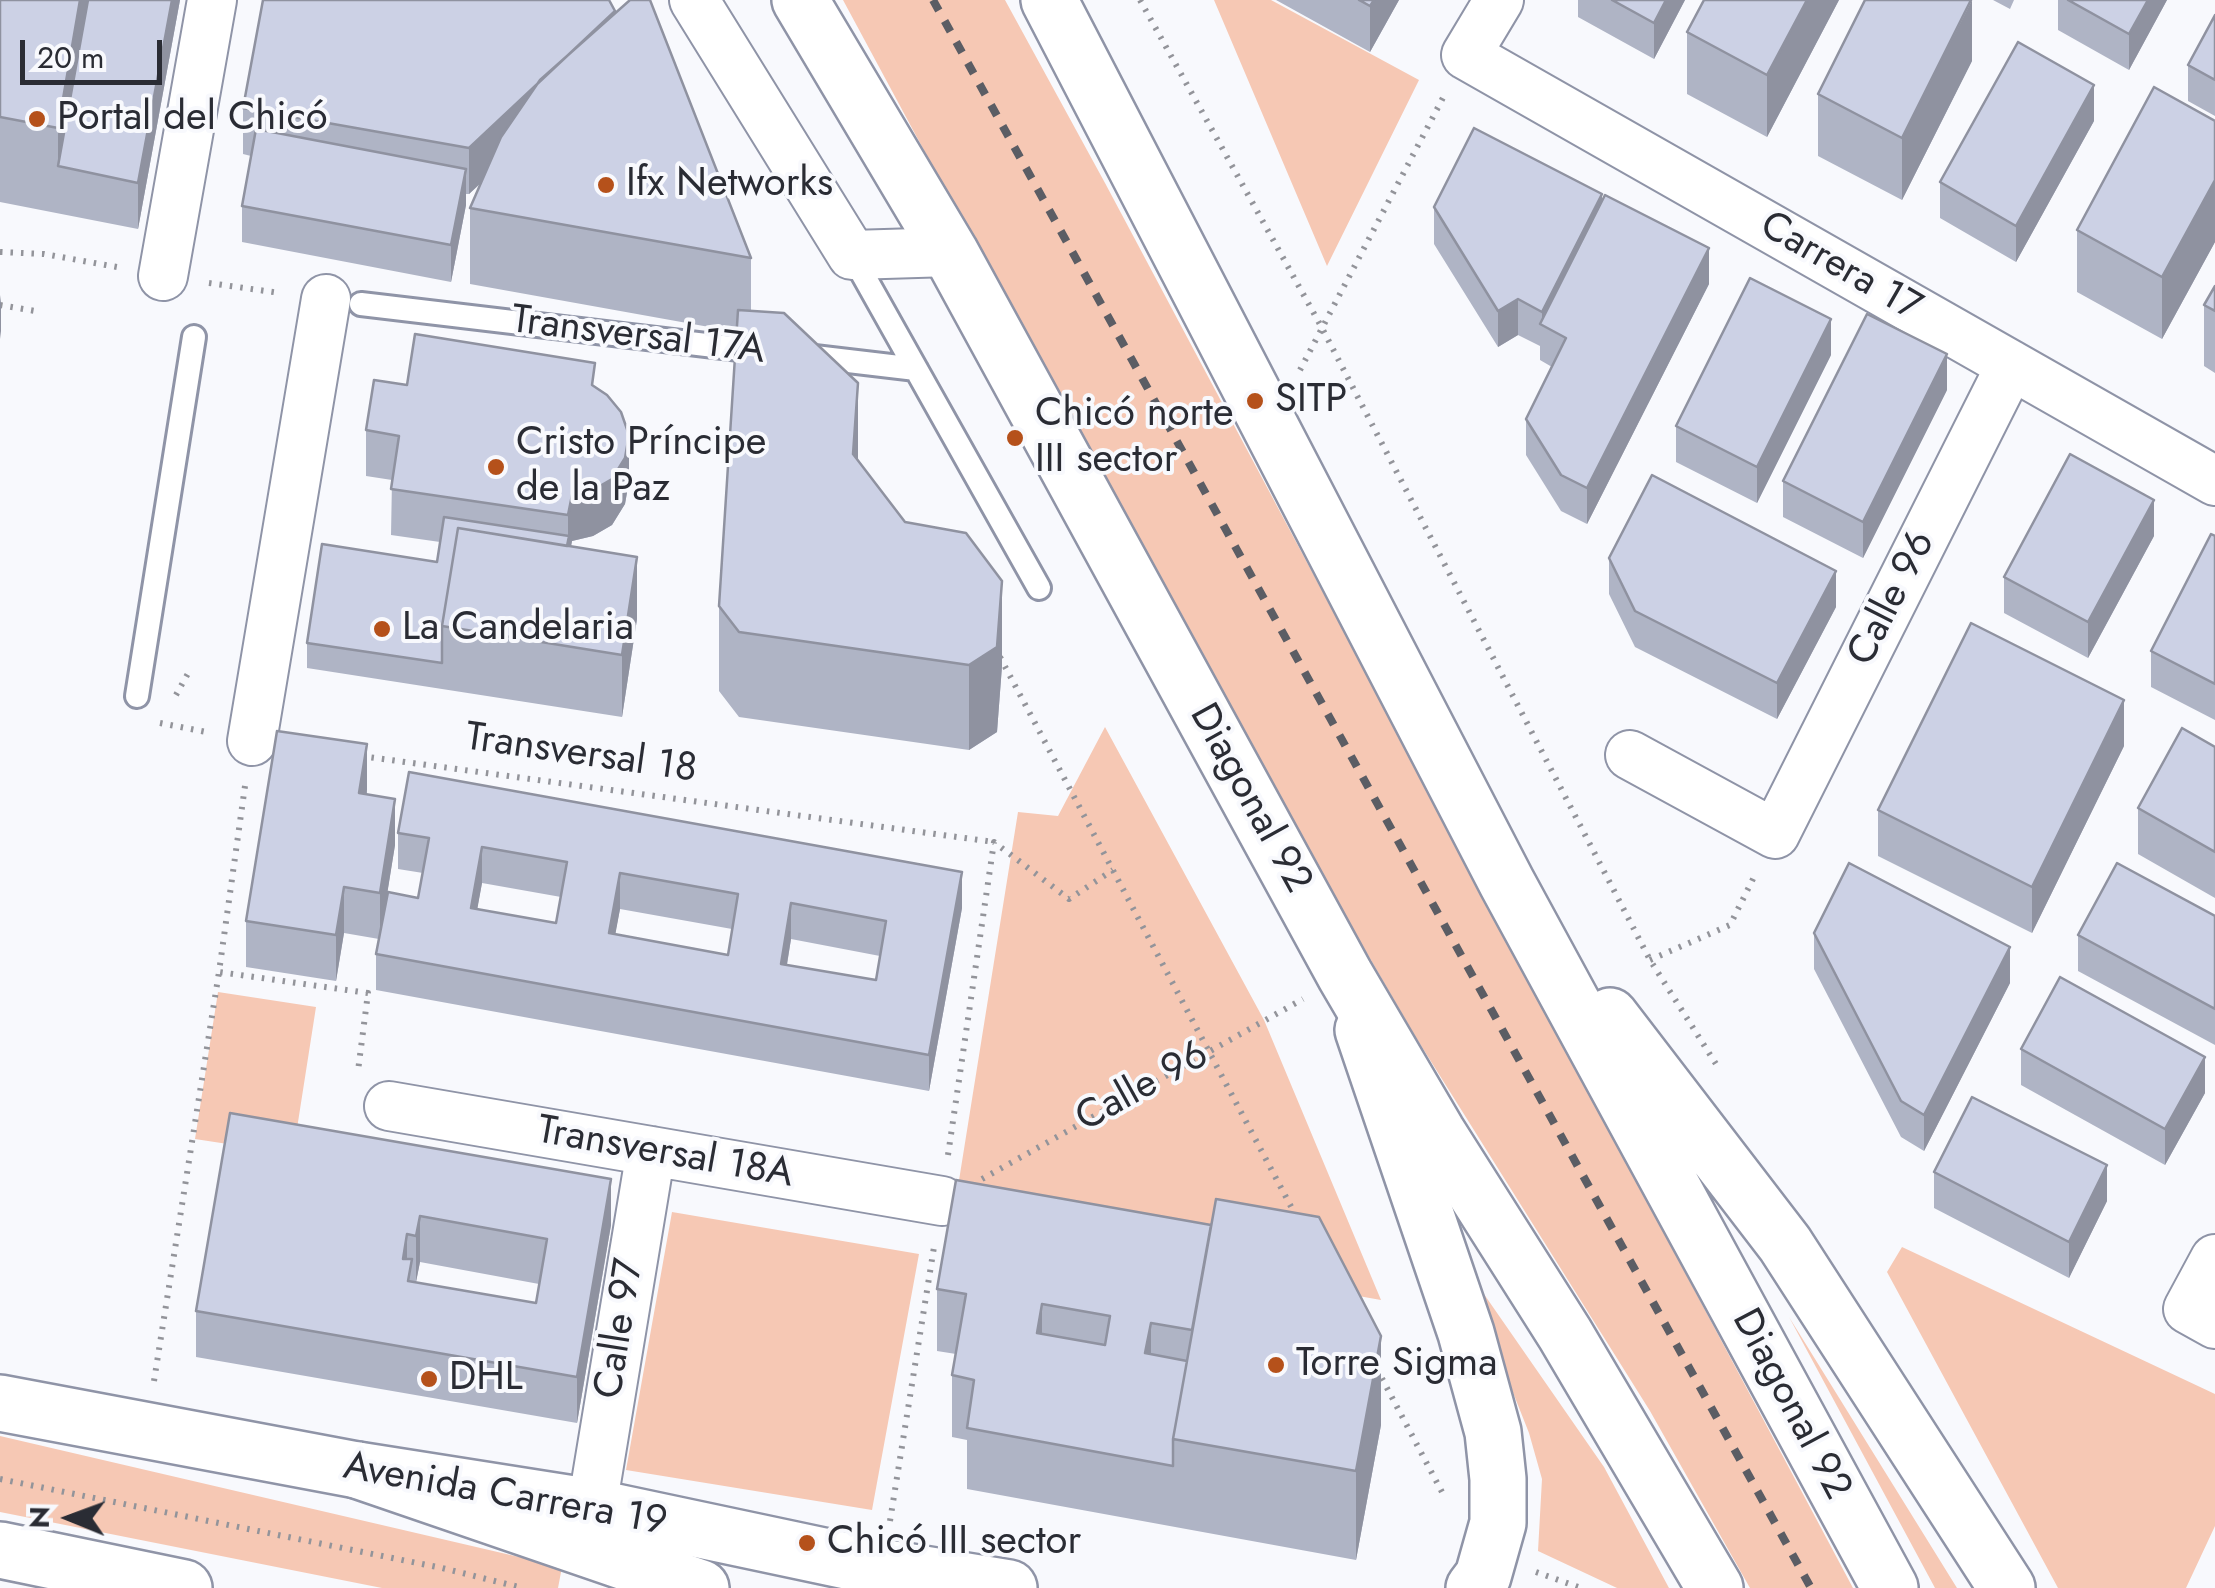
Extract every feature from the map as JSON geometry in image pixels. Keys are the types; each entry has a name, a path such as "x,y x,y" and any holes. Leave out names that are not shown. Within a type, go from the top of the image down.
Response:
{"main road":[{"name":"Diagonal 92","path":"800,0 950,252 1345,975 1715,1588"},
{"name":"Diagonal 92","path":"1048,0 1507,883 1890,1588"},
{"path":"1507,883 1784,1244 2007,1588"},
{"path":"1345,975 1466,1334 1493,1432 1498,1523 1483,1576 1474,1588"},
{"name":"Avenida Carrera 19","path":"0,1403 357,1470 592,1507 881,1567 1010,1588"},
{"path":"357,1470 701,1588"},
{"path":"0,1550 184,1588"}],"street":[{"path":"164,276 212,0"},
{"path":"694,0 852,254 950,252"},
{"path":"1466,55 1499,0"},
{"name":"Carrera 17","path":"1466,55 2215,481"},
{"path":"252,741 343,302"},
{"name":"Calle 96","path":"1775,834 2011,365"},
{"path":"1630,754 1775,834"},
{"name":"Transversal 18A","path":"388,1106 942,1201"},
{"name":"Calle 97","path":"592,1507 651,1151"},
{"path":"2202,1317 2215,1259"}],"lane":[{"path":"852,254 1040,588"},
{"name":"Transversal 17A","path":"343,302 916,369"},
{"path":"137,696 194,337"}],"path":[{"path":"1140,0 1322,328 1650,960 1724,1076"},
{"path":"1269,429 1466,55"},
{"path":"0,304 35,310"},
{"path":"998,653 1299,1222"},
{"path":"153,1385 252,741 160,724"},
{"name":"Transversal 18","path":"350,754 994,842"},
{"path":"1650,960 1730,925 1775,834"},
{"path":"881,1567 942,1201 994,842 1068,899 1113,870"},
{"path":"219,972 368,994 353,1101 388,1106"},
{"name":"Calle 96","path":"942,1201 1345,975"},
{"path":"1371,1358 1443,1494"},
{"path":"0,1479 442,1568 523,1588"},
{"path":"1530,1570 1580,1588"}],"shaded area":[{"path":"843,0 1005,0 1853,1588 1750,1588 1650,1411 1415,1036 1221,702"},
{"path":"1214,0 1271,0 1419,80 1327,266"},
{"path":"1105,727 1264,1020 1381,1300 952,1224 1018,812 1058,816"},
{"path":"218,992 316,1007 293,1154 195,1139"},
{"path":"672,1212 919,1254 872,1510 626,1470"},
{"path":"1902,1247 2215,1394 2215,1526 2186,1588 2058,1588 1887,1272"},
{"path":"1461,1261 1604,1467 1669,1588 1617,1588 1538,1551 1542,1479 1529,1433"},
{"path":"1789,1317 1957,1588 1935,1588"},
{"path":"0,1436 562,1567 558,1588 382,1588 0,1512"}],"building":[{"path":"0,0 80,0 58,128 0,117"},
{"path":"88,0 172,0 138,183 58,166"},
{"path":"263,0 609,0 615,11 469,148 243,108"},
{"path":"630,0 650,0 751,258 470,208 501,137 540,80"},
{"path":"1612,0 1666,0 1654,23"},
{"path":"1704,0 1807,0 1767,75 1687,32"},
{"path":"1865,0 1971,0 1902,138 1818,94"},
{"path":"2068,0 2148,0 2129,34"},
{"path":"2215,15 2215,80 2188,65"},
{"path":"2018,42 2094,85 2016,226 1940,182"},
{"path":"2154,87 2215,121 2215,180 2162,277 2077,230"},
{"path":"1474,128 1602,194 1542,312 1518,299 1498,311 1434,207"},
{"path":"256,129 466,169 451,245 242,206"},
{"path":"1605,195 1709,248 1587,488 1561,475 1526,419 1566,338 1540,324"},
{"path":"1750,278 1831,319 1757,467 1676,426"},
{"path":"2215,286 2215,311 2204,305"},
{"path":"738,310 784,313 858,383 853,454 905,522 966,533 1002,581 997,647 969,665 739,632 719,606"},
{"path":"1867,314 1947,354 1863,522 1783,481"},
{"name":"Cristo Príncipe de la Paz","path":"415,334 595,363 592,385 621,412 629,435 625,458 612,479 593,490 572,495 568,515 391,489 399,436 366,430 374,380 407,385"},
{"path":"2070,454 2154,500 2088,622 2004,577"},
{"path":"1652,475 1836,571 1777,683 1635,611 1609,558"},
{"name":"La Candelaria","path":"444,517 569,536 567,546 458,528 442,626 442,663 307,643 322,544 437,562"},
{"path":"458,528 637,557 622,655 442,626"},
{"path":"2211,534 2215,536 2215,684 2151,651"},
{"path":"1971,623 2124,700 2032,887 1878,810"},
{"path":"2182,728 2215,747 2215,852 2138,808"},
{"path":"277,731 367,744 359,793 395,799 380,893 344,887 336,935 246,921"},
{"path":"409,772 962,872 929,1055 376,954 388,892 418,898 429,838 398,833","holes":["482,847 567,862 556,923 471,908","620,873 738,894 728,955 609,933","791,903 886,921 876,980 781,964"]},
{"path":"1849,863 2010,947 1924,1115 1901,1101 1814,933"},
{"path":"2117,863 2215,916 2215,1009 2078,935"},
{"path":"2060,977 2205,1057 2165,1129 2021,1049"},
{"path":"1972,1097 2107,1165 2069,1242 1934,1172"},
{"path":"230,1113 611,1179 577,1377 196,1311","holes":["420,1216 547,1239 536,1303 408,1281 412,1259 403,1259 407,1234 416,1236"]},
{"path":"956,1180 1211,1225 1192,1330 1151,1323 1145,1353 1187,1361 1173,1439 1173,1466 967,1428 974,1380 952,1375 966,1294 937,1289","holes":["1042,1304 1110,1316 1105,1345 1037,1333"]},
{"path":"1216,1199 1319,1217 1381,1336 1356,1471 1173,1439"}],"railway":[{"path":"933,0 1811,1588"}],"place":[{"name":"Portal del Chicó","path":"37,119"},
{"name":"Ifx Networks","path":"606,185"},
{"name":"SITP","path":"1255,401"},
{"name":"Chicó norte III sector","path":"1015,438"},
{"name":"Cristo Príncipe de la Paz","path":"496,467"},
{"name":"La Candelaria","path":"382,629"},
{"name":"Torre Sigma","path":"1276,1365"},
{"name":"DHL","path":"429,1379"},
{"name":"Chicó III sector","path":"807,1543"}]}
